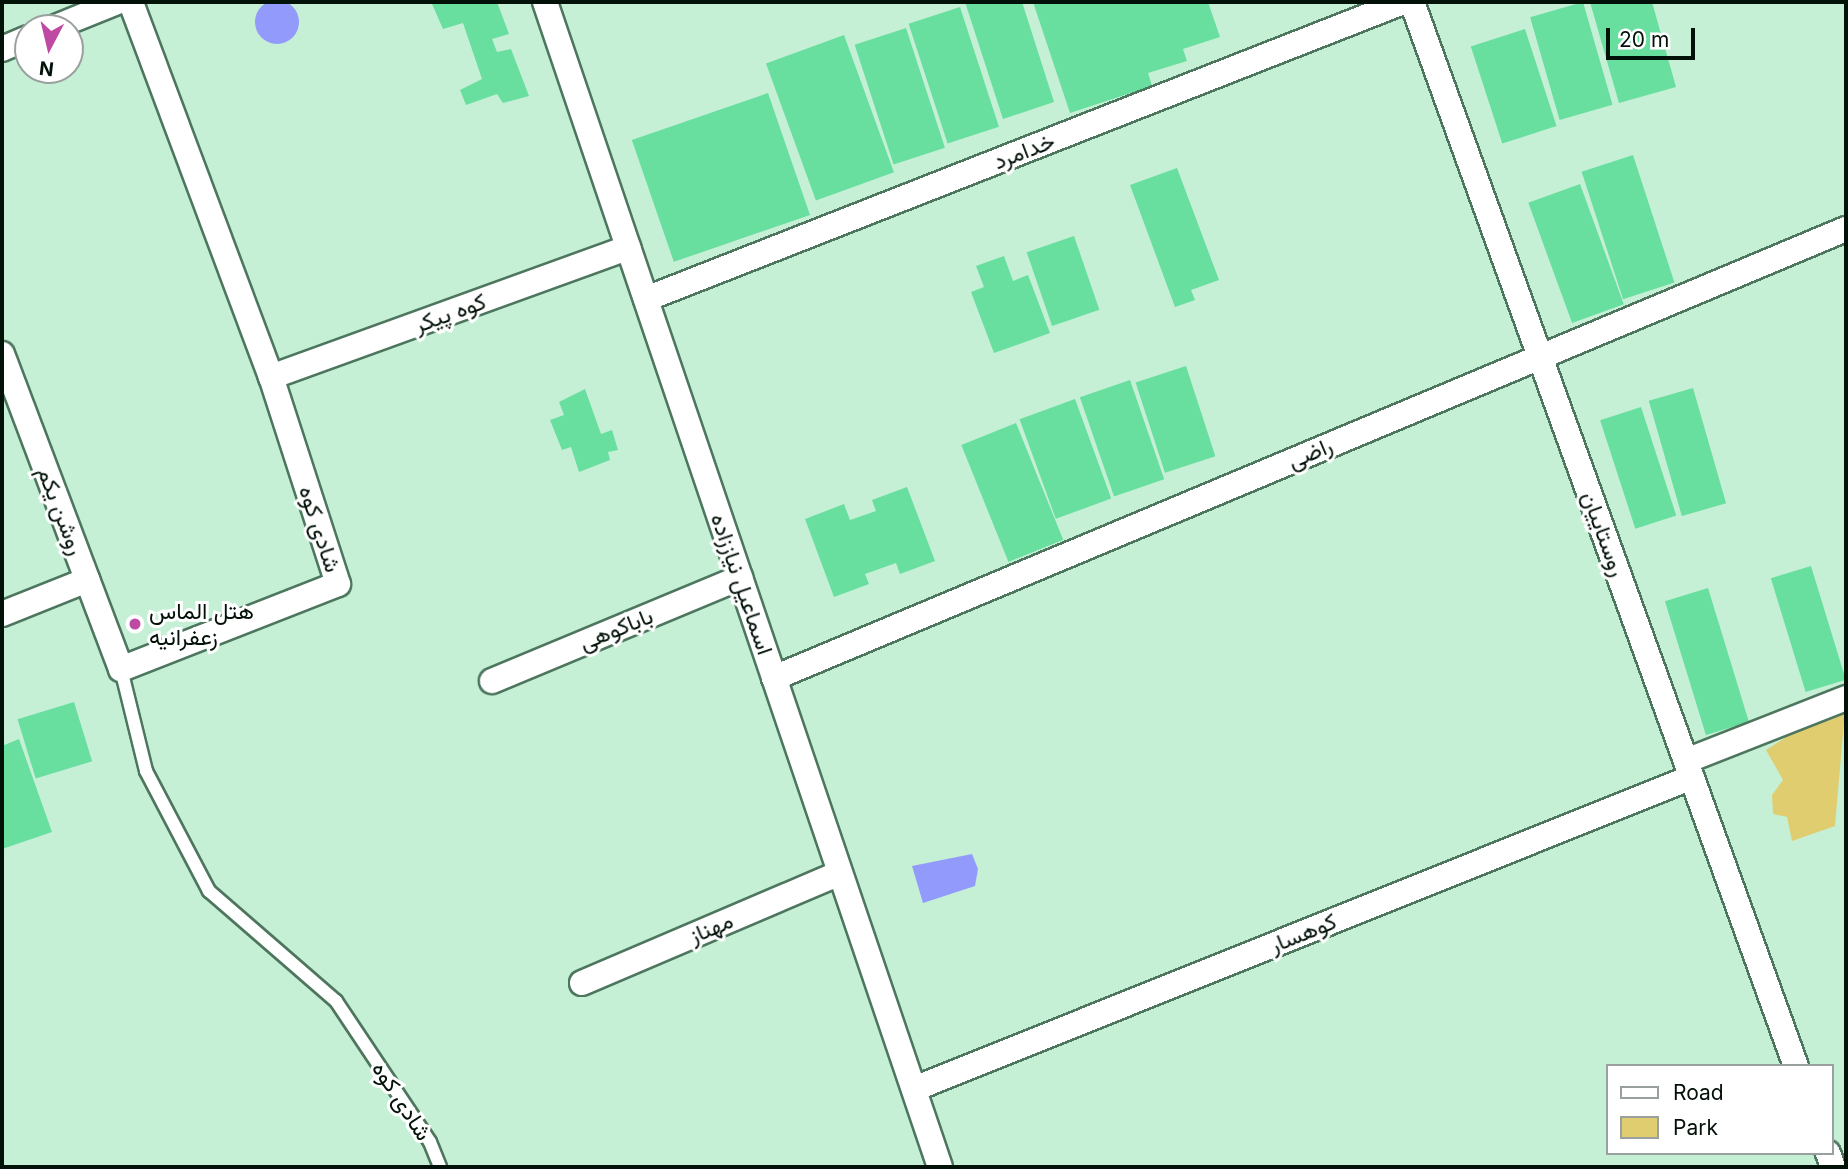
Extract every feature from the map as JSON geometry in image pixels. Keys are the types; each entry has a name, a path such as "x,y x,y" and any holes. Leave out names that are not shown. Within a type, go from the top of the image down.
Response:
{"street":[{"path":"84,15 117,2"},
{"name":"شادی کوه","path":"121,669 338,584 271,377 131,2"},
{"name":"اسماعیل نیاززاده","path":"545,2 940,1167"},
{"name":"خدامرد","path":"646,299 1403,2"},
{"name":"روستاییان","path":"1412,2 1795,1064"},
{"name":"راضی","path":"774,678 1846,229"},
{"name":"کوه پیکر","path":"271,377 628,248"},
{"name":"روشن یکم","path":"2,354 121,669"},
{"name":"باباکوهی","path":"492,681 740,578"},
{"path":"2,614 87,580"},
{"name":"کوهسار","path":"914,1089 1689,769 1846,698"},
{"name":"مهناز","path":"582,983 840,873"}],"lane":[{"name":"شادی کوه","path":"121,669 146,771 209,891 336,1001 430,1142 440,1167"}],"green space":[{"path":"1846,699 1835,826 1792,841 1787,817 1773,814 1772,795 1783,780 1766,750"}],"water":[{"path":"277,0 292,7 299,22 292,37 277,44 262,37 255,22 262,7"},
{"path":"972,854 978,869 975,886 923,903 912,866"}],"building":[{"path":"497,2 509,34 492,39 497,52 511,49 529,96 503,103 497,94 466,105 460,90 482,79 463,23 443,29 432,4"},
{"path":"965,2 1022,2 1054,102 1003,119"},
{"path":"1033,2 1208,2 1220,37 1183,49 1187,61 1148,73 1152,86 1070,113"},
{"path":"1583,2 1612,105 1560,120 1530,17"},
{"path":"1590,2 1652,2 1676,87 1619,103"},
{"path":"960,7 999,127 948,144 909,24"},
{"path":"906,28 945,148 894,165 855,45"},
{"path":"1525,29 1557,126 1502,144 1471,47"},
{"path":"844,35 894,172 816,201 766,63"},
{"path":"768,93 810,215 674,262 632,140"},
{"path":"1633,155 1674,282 1623,299 1582,172"},
{"path":"1177,168 1219,280 1191,290 1195,300 1175,307 1130,185"},
{"path":"1580,184 1624,304 1572,323 1528,203"},
{"path":"1074,236 1099,310 1052,326 1027,252"},
{"path":"1004,256 1013,281 1028,275 1050,333 994,353 971,292 984,287 976,266"},
{"path":"1186,366 1215,456 1165,473 1136,382"},
{"path":"1130,380 1164,479 1114,497 1080,397"},
{"path":"1693,388 1726,503 1682,516 1649,401"},
{"path":"585,389 601,434 612,430 618,450 608,452 610,460 579,472 571,447 562,450 550,420 564,415 559,402"},
{"path":"1075,399 1111,499 1056,519 1020,419"},
{"path":"1641,407 1676,515 1635,529 1600,420"},
{"path":"1016,423 1063,540 1008,562 961,445"},
{"path":"907,487 935,561 900,574 896,563 865,574 869,584 834,597 805,519 844,504 850,520 876,511 872,500"},
{"path":"1811,566 1846,680 1806,692 1771,578"},
{"path":"1708,588 1749,722 1706,735 1665,601"},
{"path":"74,702 92,761 36,779 18,719"},
{"path":"19,739 52,832 2,849 2,746"}],"place":[{"name":"هتل الماس زعفرانیه","path":"135,624"}]}
